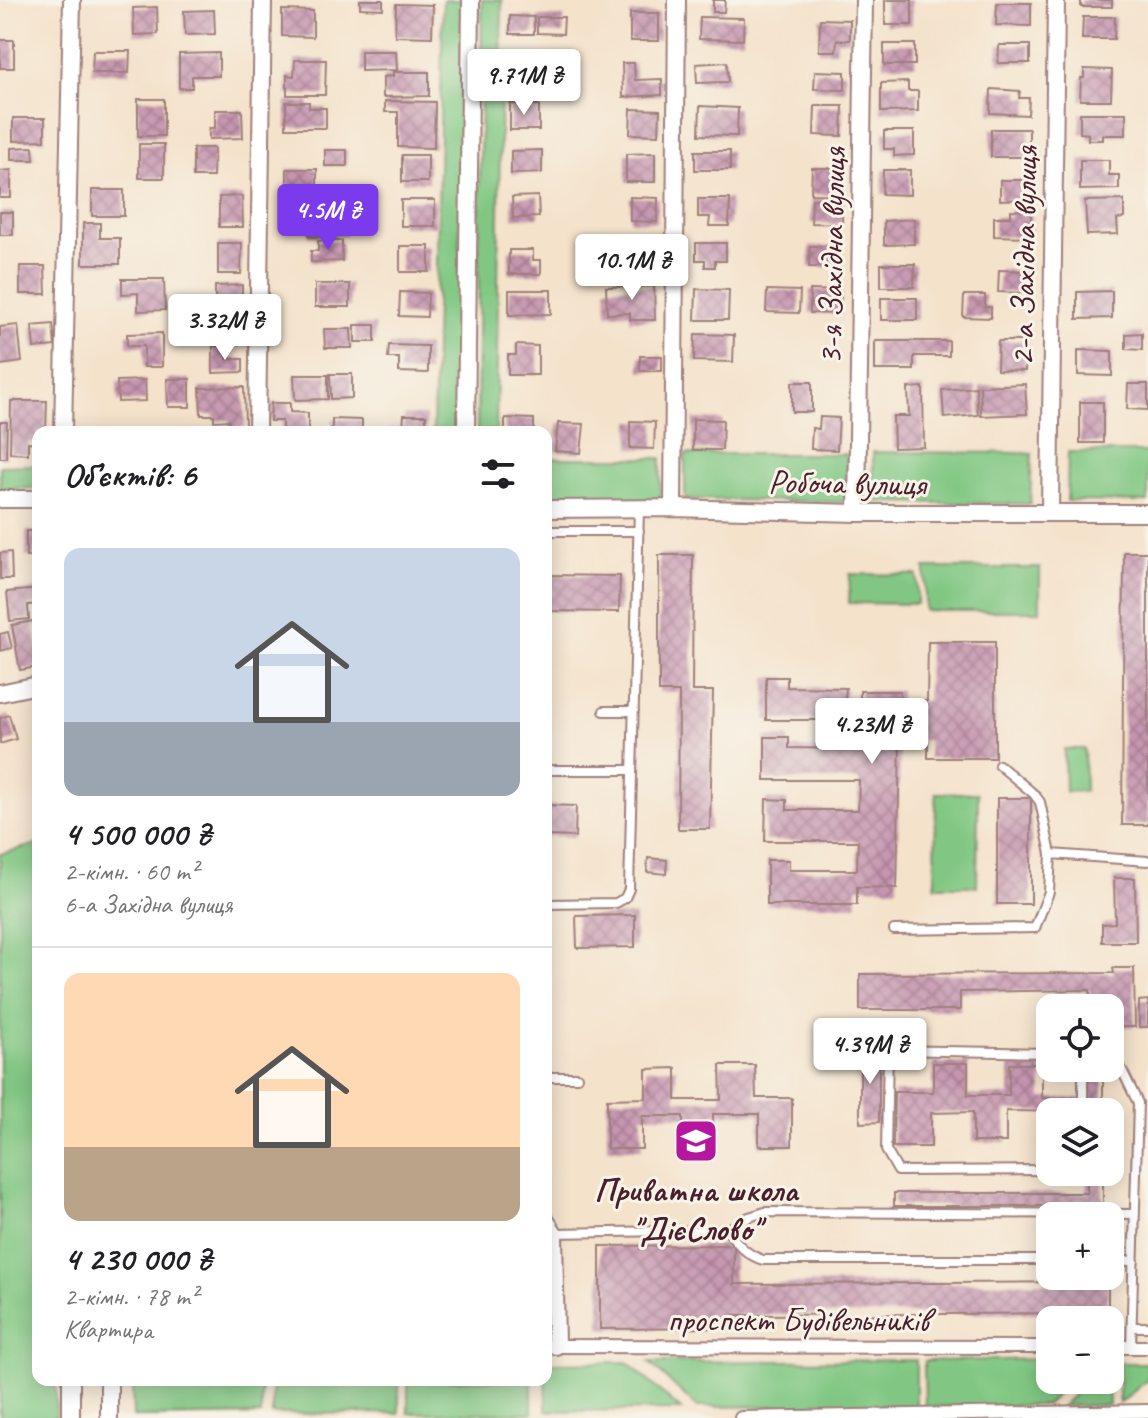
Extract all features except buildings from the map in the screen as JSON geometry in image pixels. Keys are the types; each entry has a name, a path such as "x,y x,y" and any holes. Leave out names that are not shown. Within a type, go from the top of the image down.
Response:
{"street":[{"path":"63,426 72,0"},
{"path":"257,426 263,0"},
{"path":"466,426 471,0"},
{"path":"673,508 677,0"},
{"name":"3-я Західна вулиця","path":"857,513 864,0"},
{"name":"2-а Західна вулиця","path":"1050,513 1056,0"},
{"path":"0,499 32,499"},
{"name":"Робоча вулиця","path":"552,509 1148,513"},
{"path":"0,693 32,686"},
{"name":"проспект Будівельників","path":"552,1346 1036,1347"},
{"path":"1124,1347 1148,1347"},
{"path":"71,1386 71,1418"},
{"path":"109,1386 109,1418"},
{"path":"741,1418 1148,1411"}],"lane":[{"path":"552,904 616,903 625,898 629,889 639,508"},
{"path":"552,531 639,531"},
{"path":"604,711 634,711"},
{"path":"894,930 1035,928 1049,892 1051,854 1040,802 999,765"},
{"path":"552,770 632,770"},
{"path":"1051,854 1148,861"},
{"path":"1036,1053 888,1050 886,1150 898,1171 1036,1170"},
{"path":"1124,1072 1143,1101 1135,1214 1131,1347"},
{"path":"552,1077 577,1077"},
{"path":"552,1227 727,1230 765,1212 1135,1214"},
{"path":"727,1230 751,1256 763,1260 1036,1260"},
{"path":"1124,1261 1134,1261"},
{"path":"1132,1327 1148,1327"}],"green space":[{"path":"443,0 462,0 458,426 433,426"},
{"path":"482,0 502,0 496,426 477,426"},
{"path":"873,452 1032,453 1030,504 873,502"},
{"path":"1068,452 1148,452 1148,502 1067,501"},
{"path":"685,454 847,454 846,502 685,499"},
{"path":"552,458 661,458 660,498 654,504 552,503"},
{"path":"32,465 32,488 0,489 0,466"},
{"path":"925,568 1040,568 1040,611 925,611"},
{"path":"850,574 917,575 917,604 849,603"},
{"path":"1064,749 1084,749 1085,791 1065,792"},
{"path":"936,793 978,793 977,886 935,886"},
{"path":"32,846 32,1386 56,1386 56,1418 0,1418 0,854"},
{"path":"1036,1359 1036,1394 1057,1394 1046,1405 925,1407 924,1361"},
{"path":"916,1360 916,1406 697,1407 649,1362"},
{"path":"627,1362 681,1410 546,1411 546,1386 552,1386 552,1363"},
{"path":"1124,1363 1148,1363 1148,1379 1119,1404 1119,1394 1124,1394"},
{"path":"132,1386 261,1386 261,1415 133,1417"},
{"path":"272,1386 399,1386 399,1413 272,1414"},
{"path":"408,1386 532,1386 532,1413 408,1413"},
{"path":"1074,1394 1109,1394 1109,1405 1062,1406"}],"place":[{"name":"Приватна школа \"ДієСлово\"","path":"696,1141"}]}
